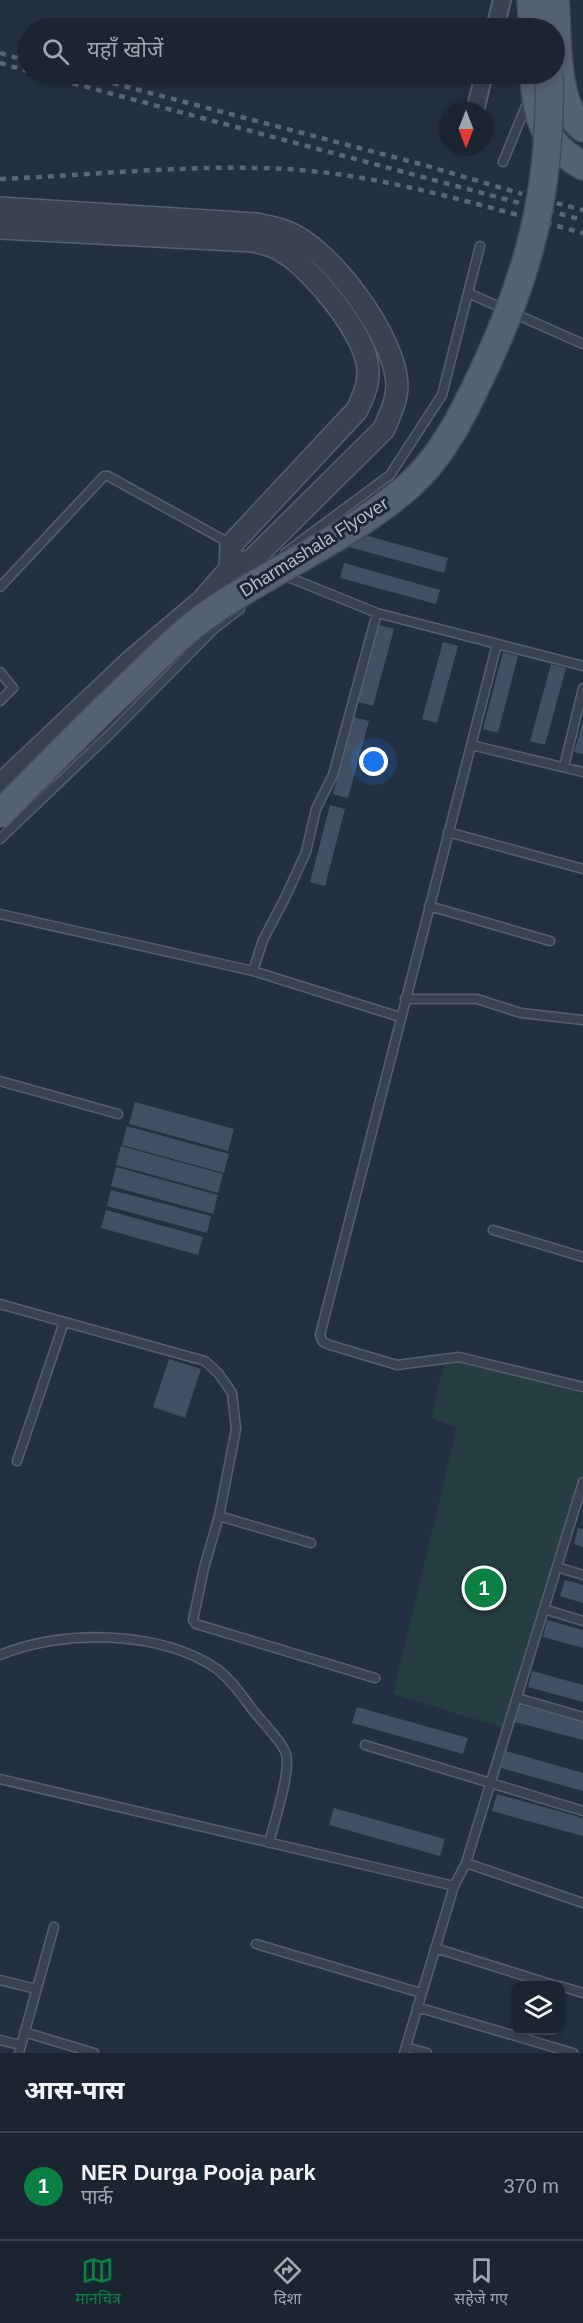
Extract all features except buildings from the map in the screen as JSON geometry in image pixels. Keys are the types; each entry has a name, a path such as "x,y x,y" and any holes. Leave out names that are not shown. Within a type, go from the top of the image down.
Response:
{"main road":[{"path":"531,0 532,18"},
{"path":"543,0 545,18"},
{"path":"555,0 556,18"},
{"path":"539,84 540,121 545,133 562,153 583,166"},
{"name":"Dharmashala Flyover","path":"0,814 97,716 194,624 338,536 408,487 429,466 454,429 473,394 506,319 527,262 539,212 546,168 550,100 542,84"},
{"path":"562,84 567,106 583,128"}],"street":[{"path":"497,18 501,0"},
{"path":"477,102 482,84"},
{"path":"0,208 269,226 288,232 327,259 360,298 394,363 397,386 394,408 384,429 248,561 131,660 0,785"},
{"path":"0,228 267,244 284,252 336,303 362,346 368,369 365,392 357,410 248,561"}],"lane":[{"path":"504,162 536,84"},
{"path":"248,561 390,475 442,395 480,246"},
{"path":"468,293 583,344"},
{"path":"0,587 104,476 108,476 173,511 248,561 284,576 377,613 583,666"},
{"path":"274,585 284,576"},
{"path":"0,839 112,732 214,629 246,605"},
{"path":"253,971 263,940 306,852 316,809 333,776 377,613"},
{"path":"497,644 320,1335 323,1342 330,1346 397,1365 459,1357 583,1386"},
{"path":"0,672 13,688 0,701"},
{"path":"564,767 583,688"},
{"path":"471,745 583,772"},
{"path":"448,832 583,869"},
{"path":"429,906 550,940"},
{"path":"0,914 253,971 400,1017"},
{"path":"405,999 477,999 521,1012 583,1020"},
{"path":"0,1081 118,1114"},
{"path":"493,1230 583,1257"},
{"path":"0,1304 205,1361 219,1374 232,1393 236,1429 219,1515 194,1612 196,1624 375,1678"},
{"path":"17,1461 64,1322"},
{"path":"427,2053 405,2050 454,1886 466,1863 583,1482"},
{"path":"219,1515 311,1543"},
{"path":"557,1567 583,1575"},
{"path":"544,1609 583,1621"},
{"path":"0,1655 16,1648 44,1642 80,1637 117,1638 153,1643 190,1656 216,1669 230,1681 286,1751 287,1767 269,1844"},
{"path":"517,1698 583,1717"},
{"path":"365,1745 583,1810"},
{"path":"0,1779 454,1886"},
{"path":"466,1863 583,1903"},
{"path":"0,2040 19,2049 54,1927"},
{"path":"256,1944 421,1993"},
{"path":"435,1948 543,1981"},
{"path":"0,1980 36,1989"},
{"path":"565,1988 583,1993"},
{"path":"417,2007 573,2053"},
{"path":"24,2032 94,2053"}],"green space":[{"path":"459,1357 583,1389 583,1482 504,1728 393,1694 457,1428 431,1418 444,1363"}],"railway":[{"path":"0,53 18,58"},
{"path":"0,63 18,68"},
{"path":"75,84 583,220"},
{"path":"116,84 424,165 522,194"},
{"path":"0,179 215,168 324,172 399,185 583,233"},
{"path":"545,200 583,210"}],"place":[{"name":"NER Durga Pooja park","path":"484,1588"}]}
